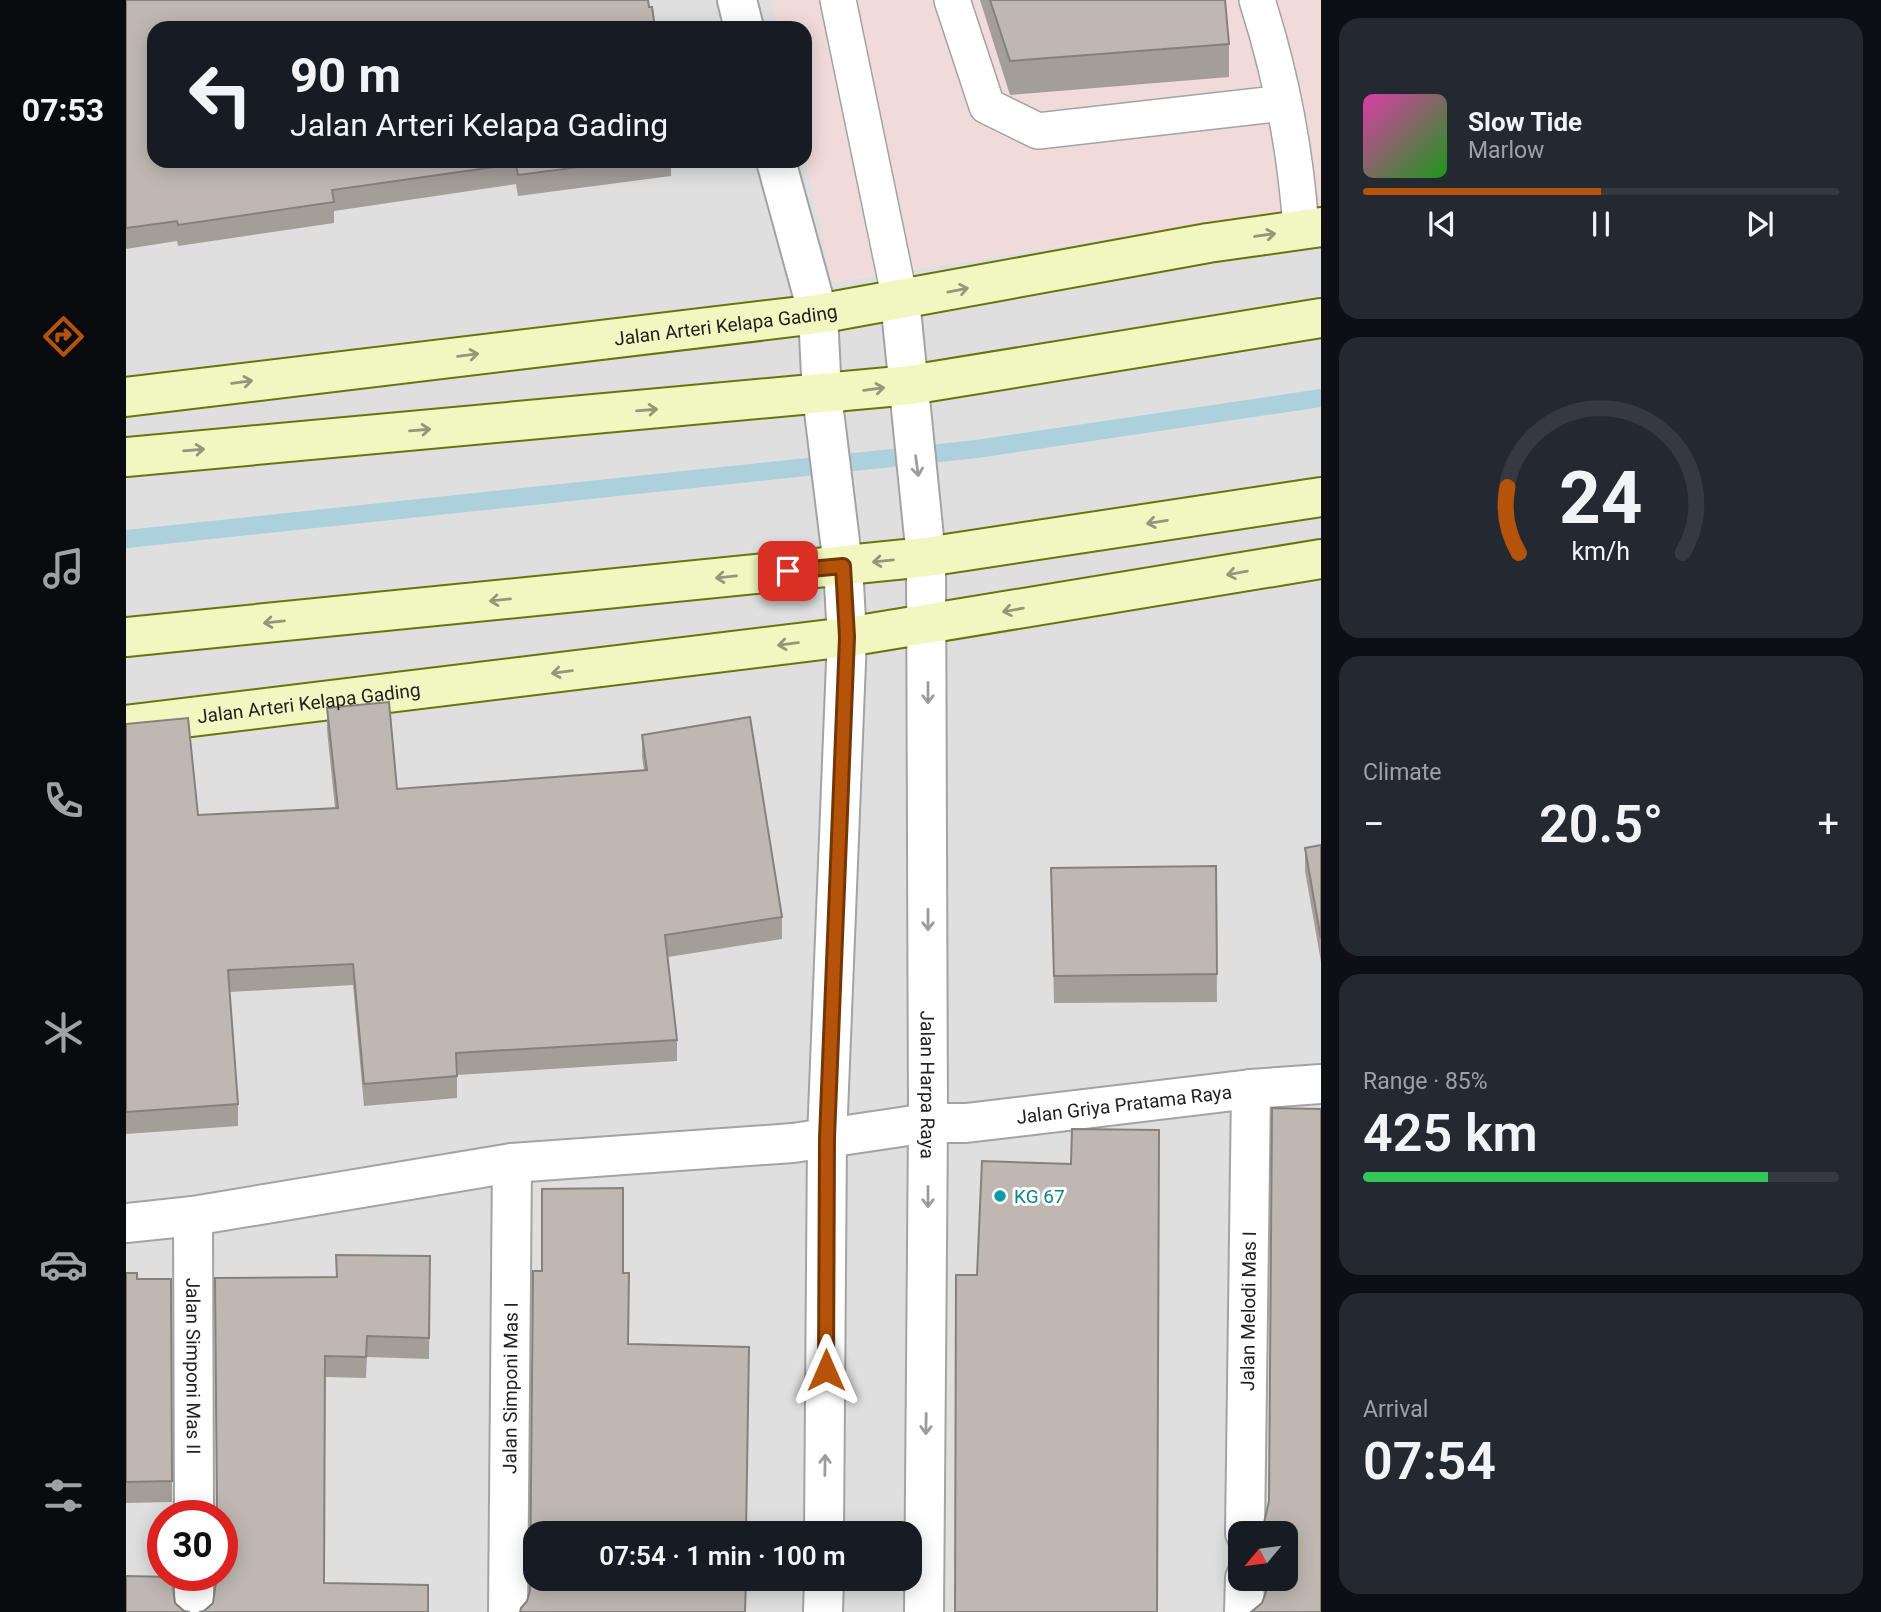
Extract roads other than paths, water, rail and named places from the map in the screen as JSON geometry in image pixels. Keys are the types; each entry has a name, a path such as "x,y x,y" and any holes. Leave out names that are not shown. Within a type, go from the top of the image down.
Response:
{"street":[{"path":"737,0 742,21"},
{"path":"778,168 818,314 822,395 843,566 847,637 827,1138 824,1521"},
{"name":"Jalan Arteri Kelapa Gading","path":"126,397 818,314 1208,243 1311,229"},
{"name":"Jalan Harpa Raya","path":"900,300 910,385 911,424 923,508 928,625 924,1612"},
{"path":"126,457 910,385 1321,318"},
{"path":"126,637 926,557 1308,499 1313,560"},
{"name":"Jalan Arteri Kelapa Gading","path":"126,725 847,637 1313,560"},
{"name":"Jalan Griya Pratama Raya","path":"126,1223 193,1216 512,1163 793,1143 928,1123 966,1123 1251,1089 1321,1084"},
{"name":"Jalan Melodi Mas I","path":"1245,1521 1251,1089"},
{"name":"Jalan Simponi Mas I","path":"508,1612 512,1163"},
{"name":"Jalan Simponi Mas II","path":"193,1216 194,1500"},
{"path":"194,1591 194,1612"},
{"path":"823,1612 824,1591"},
{"path":"1244,1612 1245,1591"}],"lane":[{"path":"838,0 900,300"},
{"path":"952,0 987,106 1038,131 1284,103"},
{"path":"1257,0 1274,52 1298,182 1311,229"}],"waterway":[{"path":"126,539 977,449 1321,398"}],"place":[{"name":"KG 67","path":"1000,1196"}]}
